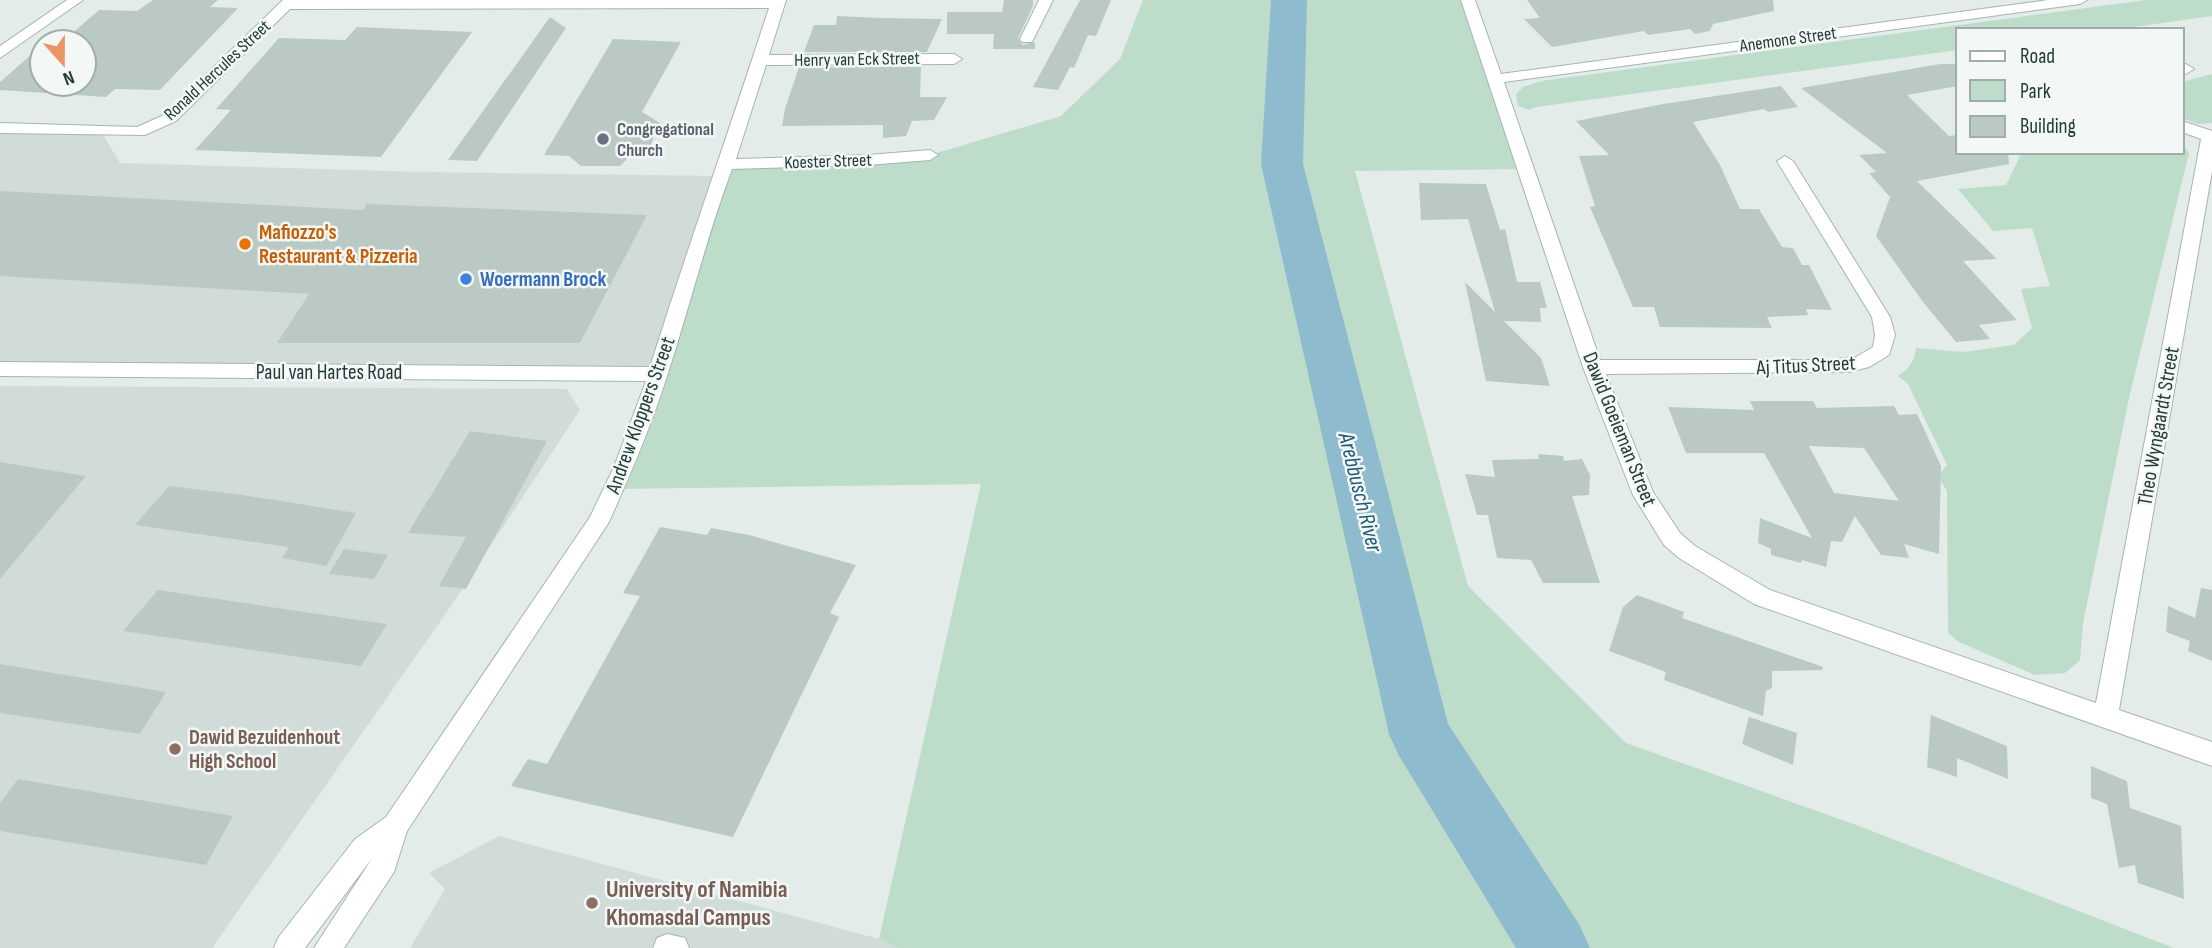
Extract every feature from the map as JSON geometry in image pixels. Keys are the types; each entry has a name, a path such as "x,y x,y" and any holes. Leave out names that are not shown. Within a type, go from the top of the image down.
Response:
{"street":[{"path":"0,53 76,0"},
{"path":"1027,39 1046,0"},
{"name":"Dawid Goeieman Street","path":"1468,0 1593,367 1644,495 1672,539 1687,552 1762,597 2212,754"},
{"name":"Anemone Street","path":"1495,79 2080,0"},
{"path":"289,2 779,2"},
{"name":"Ronald Hercules Street","path":"0,128 138,132 170,118 289,2"},
{"name":"Andrew Kloppers Street","path":"328,948 385,863 395,825 598,522 624,467 658,374 707,213 726,164 779,2"},
{"name":"Henry van Eck Street","path":"760,60 954,58"},
{"path":"2184,127 2211,136"},
{"name":"Theo Wyngaardt Street","path":"2106,716 2211,136"},
{"name":"Koester Street","path":"726,164 857,161 930,155"},
{"name":"Aj Titus Street","path":"1593,367 1826,367 1856,365 1871,360 1882,350 1885,335 1881,317 1785,161"},
{"name":"Paul van Hartes Road","path":"0,369 658,374"},
{"name":"Andrew Kloppers Street","path":"288,948 364,848 395,825"},
{"path":"667,948 675,948"}],"shaded area":[{"path":"0,129 102,133 120,163 423,172 723,176 658,374 0,369"},
{"name":"Dawid Bezuidenhout High School","path":"0,386 567,389 580,410 451,606 212,948 0,948"},
{"name":"University of Namibia Khomasdal Campus","path":"499,836 879,939 900,948 410,948 445,889 429,873"}],"green space":[{"path":"1143,0 1468,0 1526,169 1355,171 1468,586 1626,743 1859,826 2174,948 900,948 879,939 981,484 614,489 726,164 930,155 1061,116 1120,59"},
{"path":"2146,0 2212,0 2212,16 2126,28 1956,28 1956,50 1529,110 1518,106 1516,94 1523,87 1541,81"},
{"path":"2212,74 2212,123 2197,124 2184,119 2184,81"},
{"path":"2184,147 2189,153 2129,398 2083,623 2080,660 2065,673 2035,675 1959,642 1948,633 1947,491 1938,476 1947,465 1908,384 1898,376 1911,364 1916,348 1963,352 2014,345 2032,328 2021,289 2050,286 2032,228 1993,231 1958,189 2006,185 2021,154 2184,154"}],"building":[{"path":"153,0 218,0 210,7 238,8 160,90 115,89 106,97 98,96 98,28 78,28 99,10 137,11"},
{"path":"1004,0 1033,0 1033,6 1018,38 1022,45 1035,42 1035,49 993,49 994,34 947,34 947,12 1002,12"},
{"path":"1080,0 1111,0 1096,36 1088,35 1074,68 1070,67 1058,90 1033,87"},
{"path":"1527,0 1773,0 1774,11 1713,24 1710,31 1695,34 1690,29 1648,35 1644,31 1552,47 1524,19 1540,18"},
{"path":"837,16 942,19 927,52 804,52 814,25 836,25"},
{"path":"550,17 566,28 477,161 448,160"},
{"path":"357,27 472,32 381,157 195,150 231,110 216,109 279,38 345,40"},
{"path":"613,39 681,42 642,112 660,123 646,156 628,158 620,166 581,166 569,156 544,155"},
{"path":"28,57 28,92 0,90 0,82"},
{"path":"1940,64 1956,64 1956,86 1907,95 1949,136 1956,135 1956,154 2008,154 2009,164 1917,181 1997,259 1963,261 2017,320 1979,325 1990,339 1956,342 1923,302 1876,236 1890,197 1869,173 1876,172 1859,155 1887,153 1801,88"},
{"path":"799,67 921,67 920,97 947,97 934,120 912,121 906,136 883,138 883,125 782,126"},
{"path":"1781,86 1798,107 1768,112 1764,109 1693,122 1720,165 1740,209 1759,209 1782,247 1793,248 1802,265 1809,265 1832,310 1806,309 1808,315 1767,317 1772,328 1660,327 1654,307 1633,307 1590,207 1595,206 1579,156 1609,155 1576,121 1663,104"},
{"path":"1419,183 1486,184 1500,230 1505,229 1517,282 1540,282 1547,308 1540,308 1541,322 1504,321 1541,358 1550,386 1486,381 1465,282 1495,312 1468,219 1421,220"},
{"path":"0,191 363,210 367,204 647,215 580,343 277,343 309,294 0,276"},
{"path":"1750,401 1813,401 1817,408 1894,406 1899,415 1917,414 1941,466 1939,554 1904,544 1909,558 1881,555 1855,516 1842,542 1831,541 1826,567 1771,555 1771,549 1758,543 1760,518 1812,538 1764,453 1686,453 1668,407 1754,410","holes":["1809,446 1864,448 1899,501 1834,493"]},
{"path":"470,431 547,441 466,589 439,586 466,537 408,533"},
{"path":"1538,454 1563,456 1564,461 1582,459 1590,475 1589,495 1572,496 1600,583 1543,583 1531,560 1497,558 1488,515 1477,515 1465,474 1495,477 1492,460 1539,459"},
{"path":"0,462 86,476 0,579"},
{"path":"169,486 356,513 326,566 282,558 289,547 135,525"},
{"path":"660,527 707,535 711,528 749,535 856,565 830,613 839,617 733,837 511,786 528,759 547,764 640,596 623,593"},
{"path":"344,549 388,555 374,579 329,574"},
{"path":"2201,588 2212,590 2212,661 2188,651 2190,641 2166,632 2168,606 2195,618"},
{"path":"158,590 387,624 361,666 123,631"},
{"path":"1637,595 1684,612 1682,618 1823,667 1822,670 1772,671 1772,688 1766,691 1763,716 1664,680 1666,672 1609,651 1623,607"},
{"path":"0,664 166,692 140,734 0,713"},
{"path":"1931,715 2007,746 2008,779 1957,758 1957,777 1927,767"},
{"path":"1749,717 1797,733 1793,765 1742,744"},
{"path":"2091,766 2127,781 2130,808 2181,826 2184,899 2138,883 2135,865 2119,868 2107,804 2091,798"},
{"path":"18,779 233,816 206,865 0,831 0,803"}],"waterway":[{"name":"Arebbusch River","path":"1289,0 1282,164 1420,734 1555,948"}],"place":[{"name":"Congregational Church","path":"603,139"},
{"name":"Mafiozzo's Restaurant & Pizzeria","path":"245,244"},
{"name":"Woermann Brock","path":"466,279"},
{"name":"Dawid Bezuidenhout High School","path":"175,749"},
{"name":"University of Namibia Khomasdal Campus","path":"592,903"}]}
